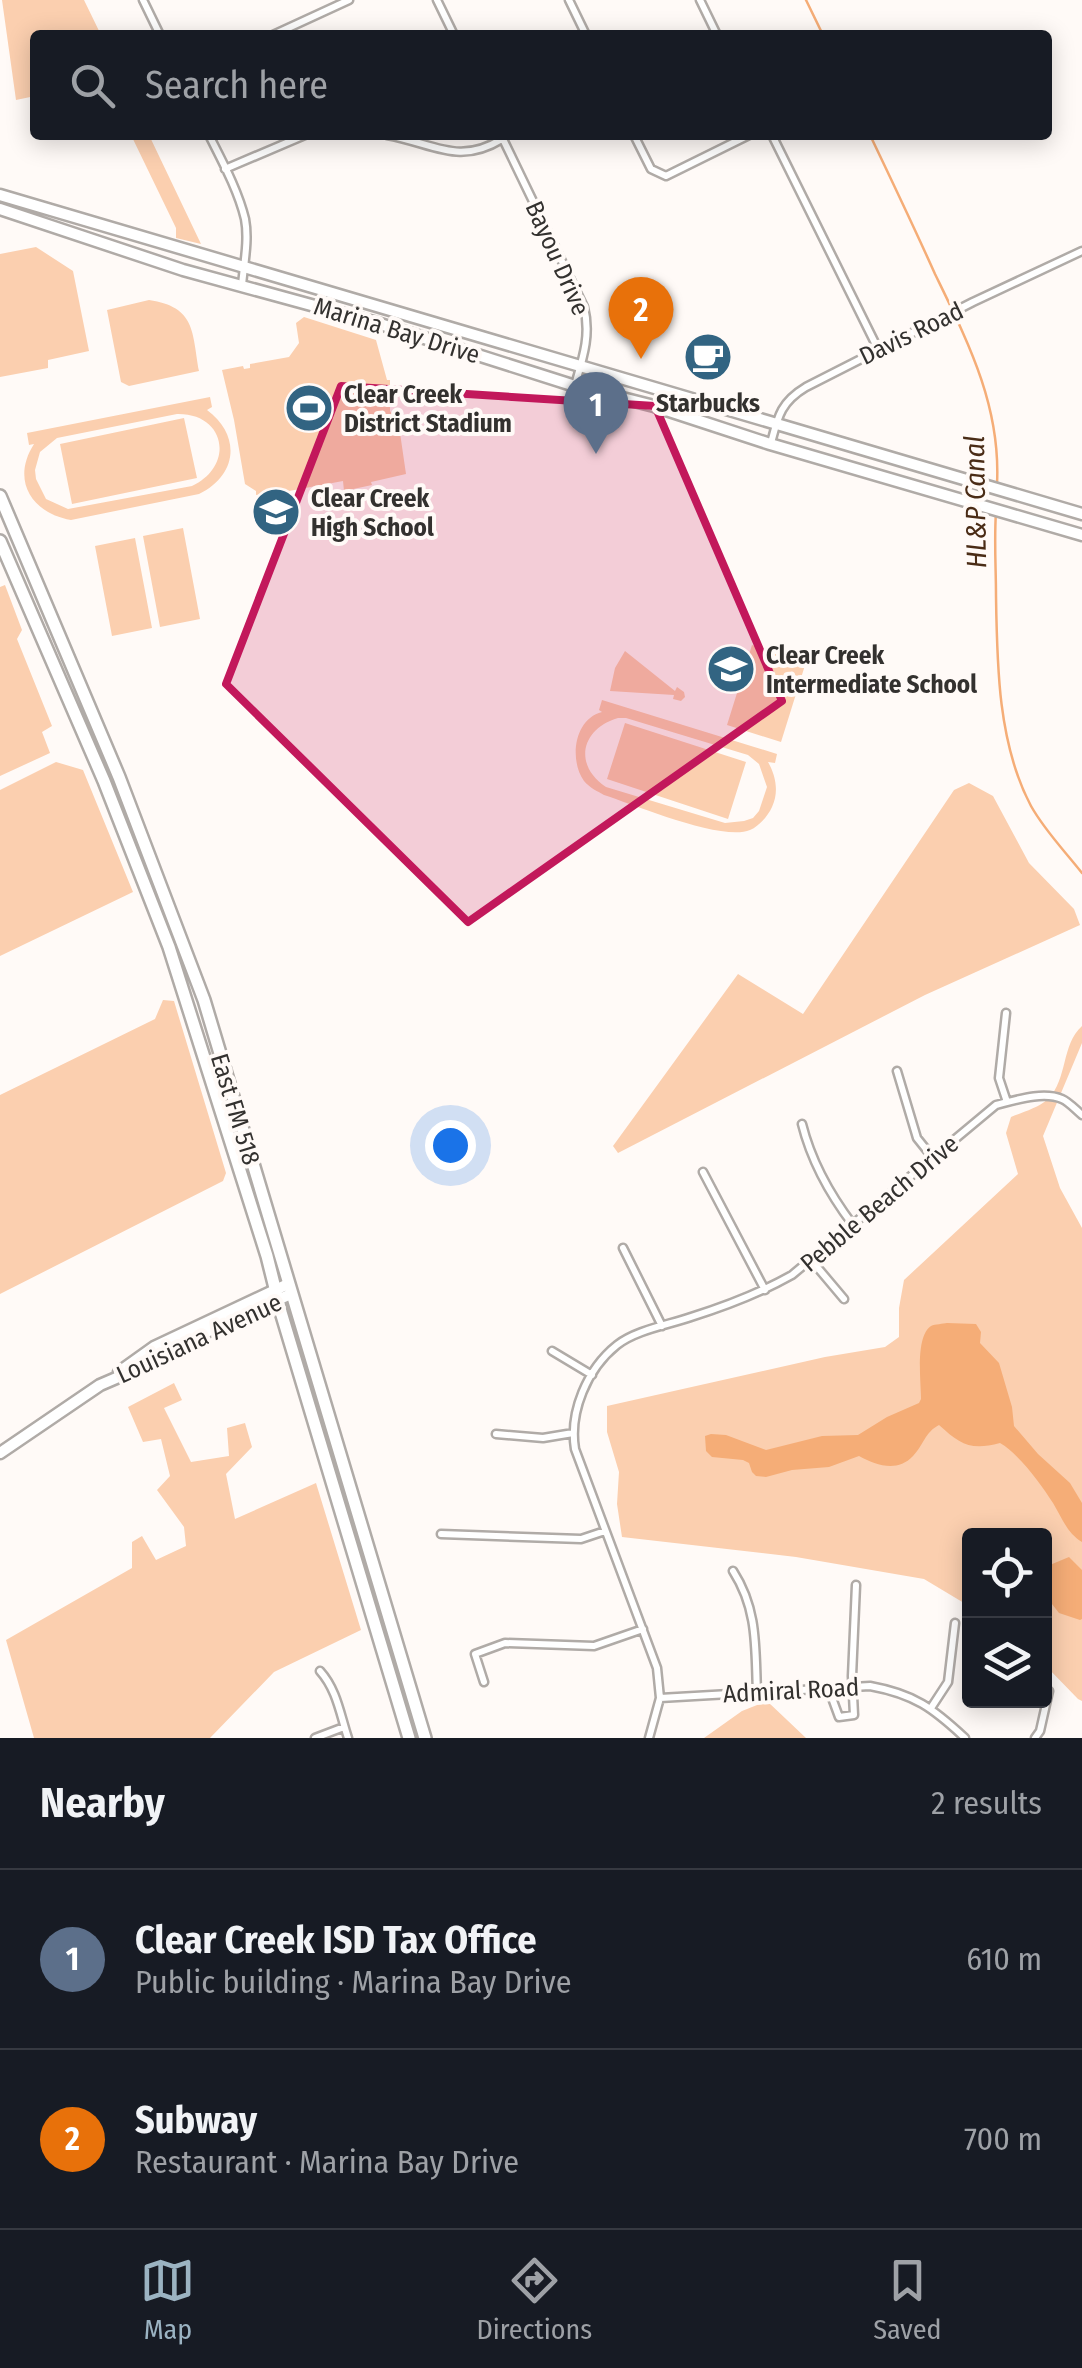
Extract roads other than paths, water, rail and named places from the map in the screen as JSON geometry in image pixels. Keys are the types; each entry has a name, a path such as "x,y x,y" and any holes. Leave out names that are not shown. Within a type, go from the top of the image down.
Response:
{"main road":[{"name":"Marina Bay Drive","path":"0,194 1082,514"},
{"name":"Marina Bay Drive","path":"0,209 183,270 378,323 575,386 654,406 1082,535"},
{"path":"378,323 383,308"},
{"path":"491,358 496,342"},
{"path":"654,406 662,390"},
{"path":"696,419 700,403"},
{"path":"911,486 916,464"},
{"name":"East FM 518","path":"1,503 119,777 204,1000 425,1738"},
{"name":"East FM 518","path":"0,541 104,781 168,947 409,1738"},
{"path":"58,674 72,666"},
{"path":"104,781 119,777"},
{"path":"136,865 152,860"},
{"path":"188,1006 204,1000"},
{"path":"230,1144 246,1140"},
{"name":"Louisiana Avenue","path":"0,1453 107,1382 164,1357 290,1289"},
{"path":"319,1438 333,1434"}],"street":[{"path":"143,0 158,30"},
{"path":"284,30 349,0"},
{"path":"437,0 452,30"},
{"path":"569,0 584,30"},
{"path":"700,0 715,30"},
{"path":"211,140 244,219 242,285"},
{"path":"225,168 292,140"},
{"path":"405,140 466,154 484,150 498,140"},
{"name":"Bayou Drive","path":"503,140 584,307 588,339 575,386"},
{"path":"636,140 651,169 666,176 739,140"},
{"path":"774,140 878,349"},
{"name":"Davis Road","path":"770,444 780,412 793,395 878,349 1082,252"},
{"path":"1006,1013 998,1078 1007,1102 1038,1097 1063,1100 1082,1115"},
{"path":"897,1072 917,1138 933,1158"},
{"name":"Pebble Beach Drive","path":"573,1434 576,1408 585,1386 619,1343 765,1290 792,1275 996,1105 1007,1102"},
{"path":"802,1124 806,1142 853,1226"},
{"path":"703,1172 765,1290"},
{"path":"623,1248 662,1326"},
{"path":"812,1260 844,1299"},
{"path":"552,1350 592,1375"},
{"path":"496,1434 544,1438 573,1434 657,1668 660,1698 649,1738"},
{"path":"441,1534 581,1540 605,1531"},
{"path":"733,1571 746,1590 752,1616 757,1692"},
{"path":"828,1688 839,1716 854,1715 856,1585"},
{"path":"931,1708 948,1682 955,1623"},
{"path":"484,1682 475,1654 505,1643 594,1646 643,1629"},
{"path":"320,1671 334,1692 348,1738"},
{"name":"Admiral Road","path":"660,1698 870,1686 900,1692 931,1708 965,1738"},
{"path":"1035,1738 1045,1708"},
{"path":"315,1738 344,1727"}],"waterway":[{"name":"HL&P Canal","path":"806,0 821,30"},
{"name":"HL&P Canal","path":"872,140 980,375 994,428 997,484"},
{"name":"HL&P Canal","path":"996,512 999,676 1012,757 1036,815 1082,873"}],"place":[{"name":"Starbucks","path":"708,357"},
{"name":"Subway","path":"641,359"},
{"name":"Clear Creek District Stadium","path":"309,408"},
{"name":"Clear Creek ISD Tax Office","path":"596,454"},
{"name":"Clear Creek High School","path":"276,512"},
{"name":"Clear Creek Intermediate School","path":"731,669"}]}
